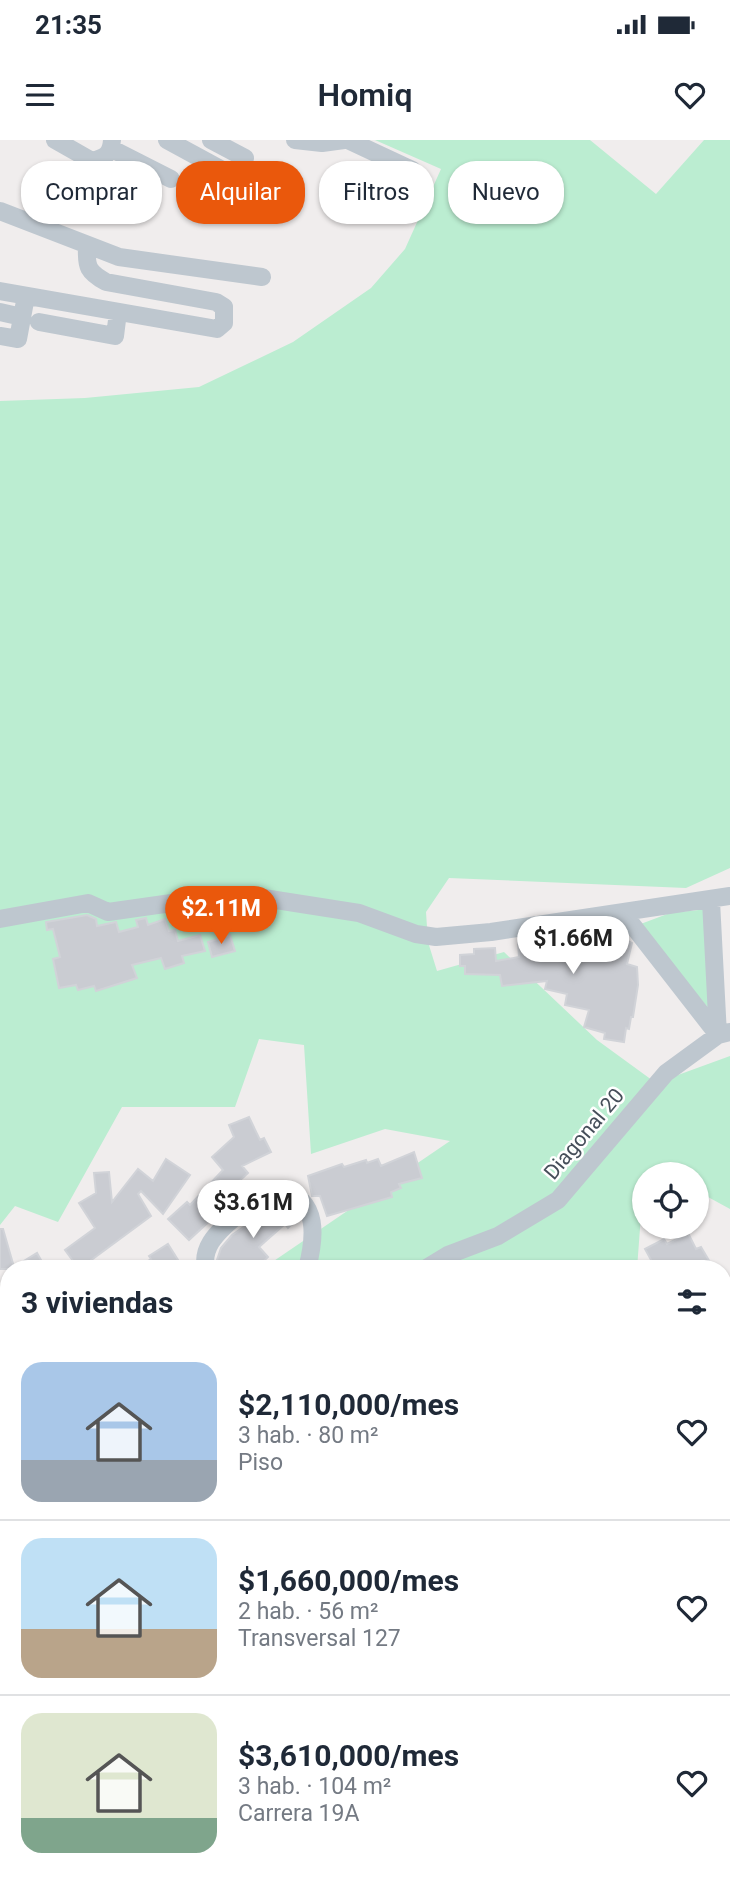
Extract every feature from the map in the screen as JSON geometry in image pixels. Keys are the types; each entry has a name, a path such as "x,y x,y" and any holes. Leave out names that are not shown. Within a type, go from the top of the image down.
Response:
{"street":[{"path":"55,140 92,161 106,157 112,145 171,179"},
{"path":"167,140 235,177 239,174 245,158 211,140"},
{"path":"295,140 322,143 346,140 392,161"},
{"path":"0,211 87,247 111,254 262,277"},
{"path":"0,291 217,329 226,315 224,307 216,302 106,282 92,274 86,265 87,247"},
{"path":"106,282 111,254"},
{"path":"0,336 18,339 30,319 26,296"},
{"path":"0,312 115,336 118,312"},
{"path":"0,919 88,903 108,912 221,896 257,897 359,913 416,934 436,937 711,901 730,896"},
{"path":"711,901 724,1034"},
{"path":"623,913 724,1034"},
{"name":"Diagonal 20","path":"440,1260 498,1236 558,1200 666,1073 724,1034"},
{"path":"206,1260 206,1253 215,1237 262,1196 281,1190 299,1198 312,1218 314,1237 309,1260"}],"green space":[{"path":"375,140 590,140 656,194 704,140 730,140 730,868 686,888 449,878 426,912 428,942 437,971 504,952 597,1040 656,1083 730,1056 730,1209 709,1198 709,1162 632,1162 632,1239 639,1239 638,1260 275,1260 450,1141 385,1129 311,1154 304,1045 259,1039 235,1107 122,1107 58,1222 15,1206 0,1225 0,401 85,398 199,387 293,342 371,288 405,249 416,224 434,224 434,185 441,169 434,166 434,161 423,161"},
{"path":"708,909 710,1010 638,925 670,913"}],"building":[{"path":"87,915 96,919 97,926 116,922 119,932 138,927 136,920 146,918 148,925 165,919 169,931 175,930 178,941 200,935 205,951 182,956 184,963 165,969 161,958 132,965 137,978 96,991 94,986 78,990 76,985 59,988 53,959 60,957 53,929 47,930 46,922"},
{"path":"583,933 617,939 618,936 632,943 627,964 637,967 638,985 633,1017 629,1029 626,1028 624,1042 604,1039 605,1033 584,1027 589,1010 565,1005 567,994 545,989 547,981 502,986 500,975 465,974 465,966 460,966 460,955 474,954 474,949 495,948 496,961 519,957 518,943 554,938 581,944"},
{"path":"230,935 235,951 212,957 208,942"},
{"path":"249,1117 260,1140 264,1138 271,1152 242,1166 248,1173 234,1186 240,1193 189,1240 168,1219 187,1202 190,1205 223,1170 212,1157 234,1137 229,1125"},
{"path":"414,1152 422,1178 399,1184 401,1188 391,1192 392,1197 327,1216 320,1196 312,1196 308,1176 342,1164 344,1167 366,1160 367,1163 378,1159 381,1166"},
{"path":"166,1159 190,1175 163,1214 141,1191 138,1194 151,1216 91,1260 72,1260 65,1250 95,1228 79,1203 96,1193 94,1173 109,1172 112,1202 138,1169 153,1181"},
{"path":"278,1203 296,1220 288,1228 285,1224 259,1247 268,1257 265,1260 217,1260 221,1248 232,1235"},
{"path":"0,1229 3,1229 12,1260 0,1260"},
{"path":"664,1239 667,1244 677,1239 691,1239 696,1249 701,1247 709,1260 651,1260 645,1249"},
{"path":"168,1244 178,1260 149,1260 149,1256"},
{"path":"37,1253 41,1260 26,1260"}]}
